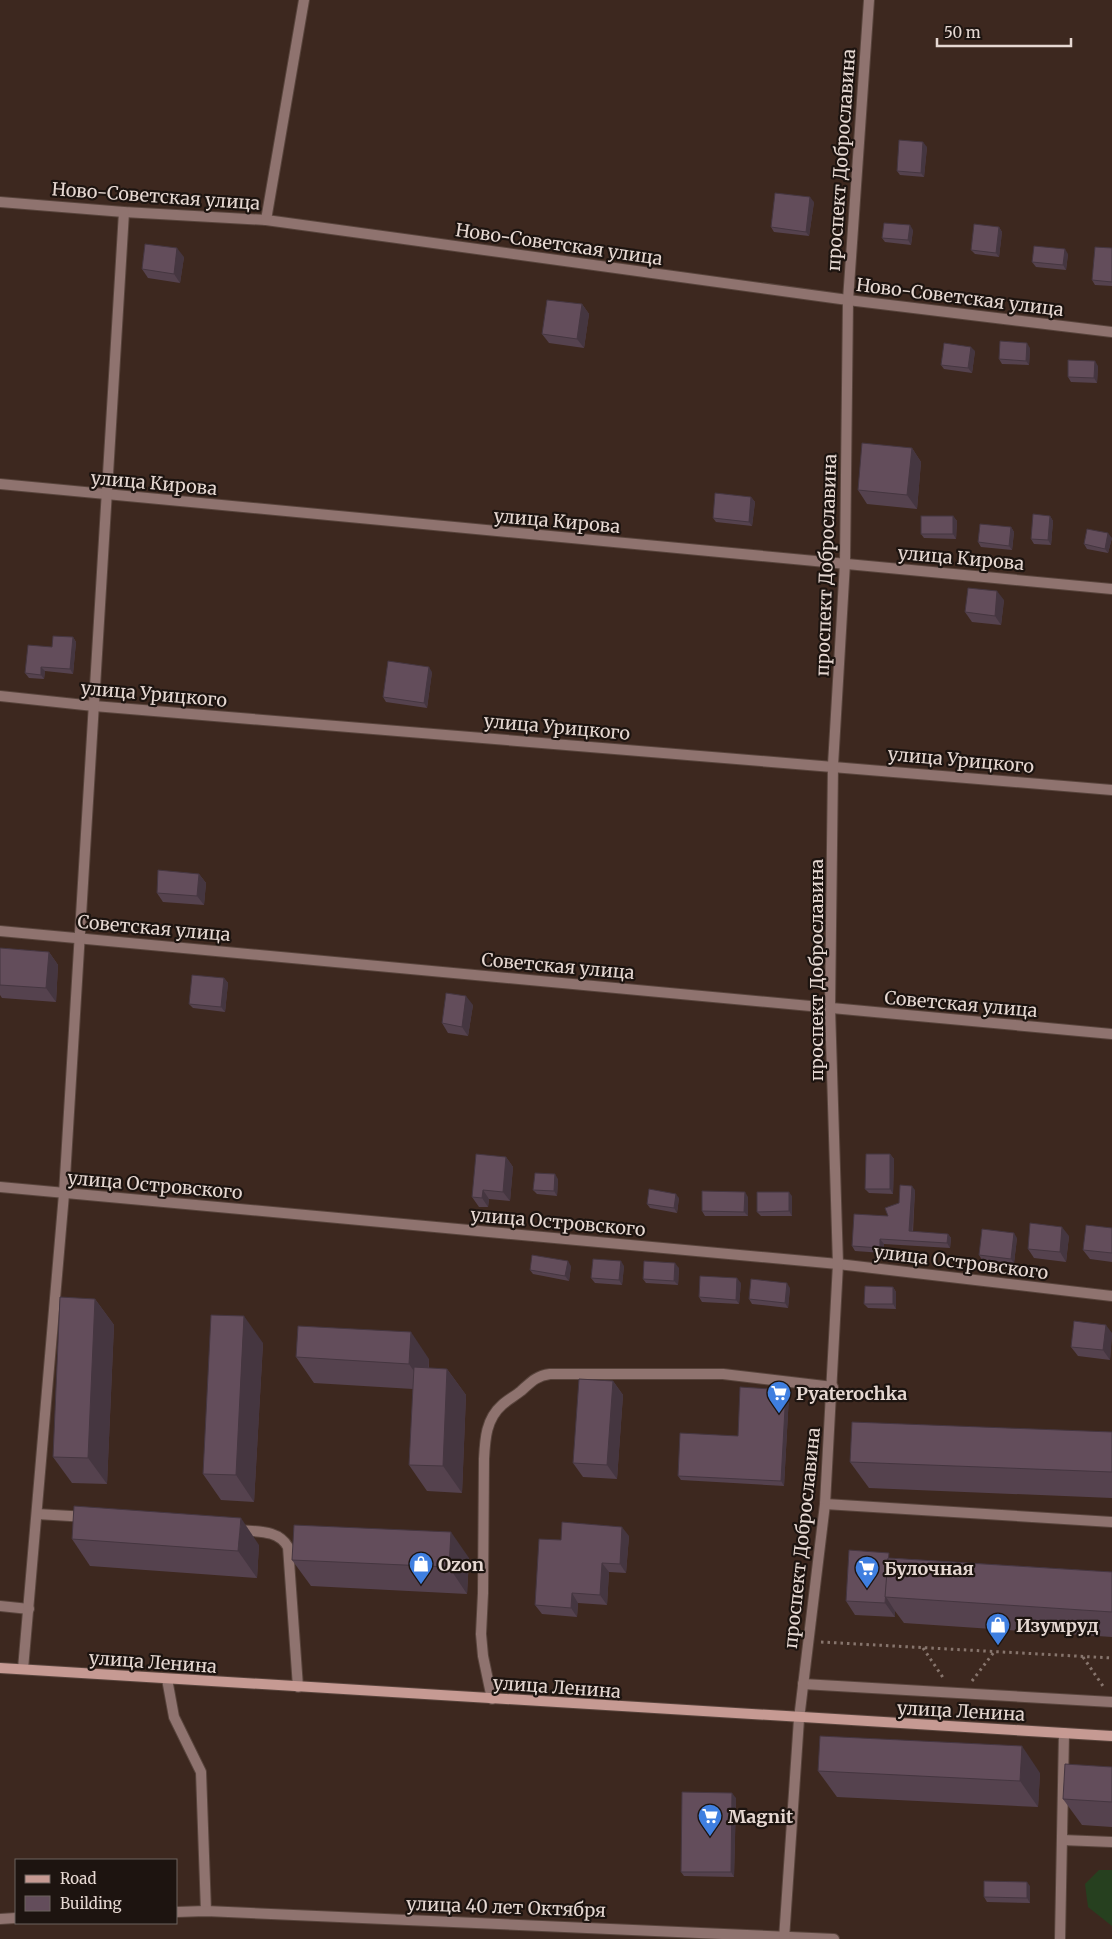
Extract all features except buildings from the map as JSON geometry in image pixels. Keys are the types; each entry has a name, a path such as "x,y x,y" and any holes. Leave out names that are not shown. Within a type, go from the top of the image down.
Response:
{"main road":[{"name":"улица Ленина","path":"0,1668 799,1719 1112,1736"}],"street":[{"path":"266,220 304,0"},
{"name":"проспект Доброславина","path":"784,1937 799,1719 825,1504 833,1387 838,1264 830,1008 833,765 845,563 848,300 869,0"},
{"name":"Ново-Советская улица","path":"0,202 124,212 266,220 848,300 1112,332"},
{"path":"24,1669 64,1194 124,212"},
{"name":"улица Кирова","path":"0,484 107,496 1112,588"},
{"name":"улица Урицкого","path":"0,696 94,706 833,765 1112,790"},
{"name":"Советская улица","path":"0,931 1112,1034"},
{"name":"улица Островского","path":"0,1187 838,1264 1112,1296"},
{"path":"492,1699 483,1656 481,1634 484,1593 484,1459 485,1437 490,1419 501,1405 519,1393 536,1376 550,1374 723,1374 833,1387"},
{"path":"825,1504 1053,1520 1112,1522"},
{"path":"37,1514 99,1517"},
{"path":"230,1530 275,1534 284,1539 288,1547 298,1687"},
{"path":"0,1606 28,1609"},
{"path":"167,1679 174,1717 201,1772 206,1911"},
{"path":"803,1684 1112,1702"},
{"path":"1060,1939 1062,1840 1068,1778 1064,1733"},
{"path":"1062,1840 1112,1842"},
{"name":"улица 40 лет Октября","path":"178,1912 206,1911 834,1939"},
{"path":"0,1919 15,1918"}],"path":[{"path":"808,1642 1112,1658"},
{"path":"923,1648 957,1693 994,1652"},
{"path":"1082,1657 1107,1692"}],"green space":[{"path":"1099,1870 1112,1870 1112,1926 1088,1907 1085,1884"}],"place":[{"name":"Pyaterochka","path":"779,1414"},
{"name":"Ozon","path":"421,1585"},
{"name":"Булочная","path":"867,1589"},
{"name":"Изумруд","path":"998,1646"},
{"name":"Magnit","path":"710,1837"}]}
